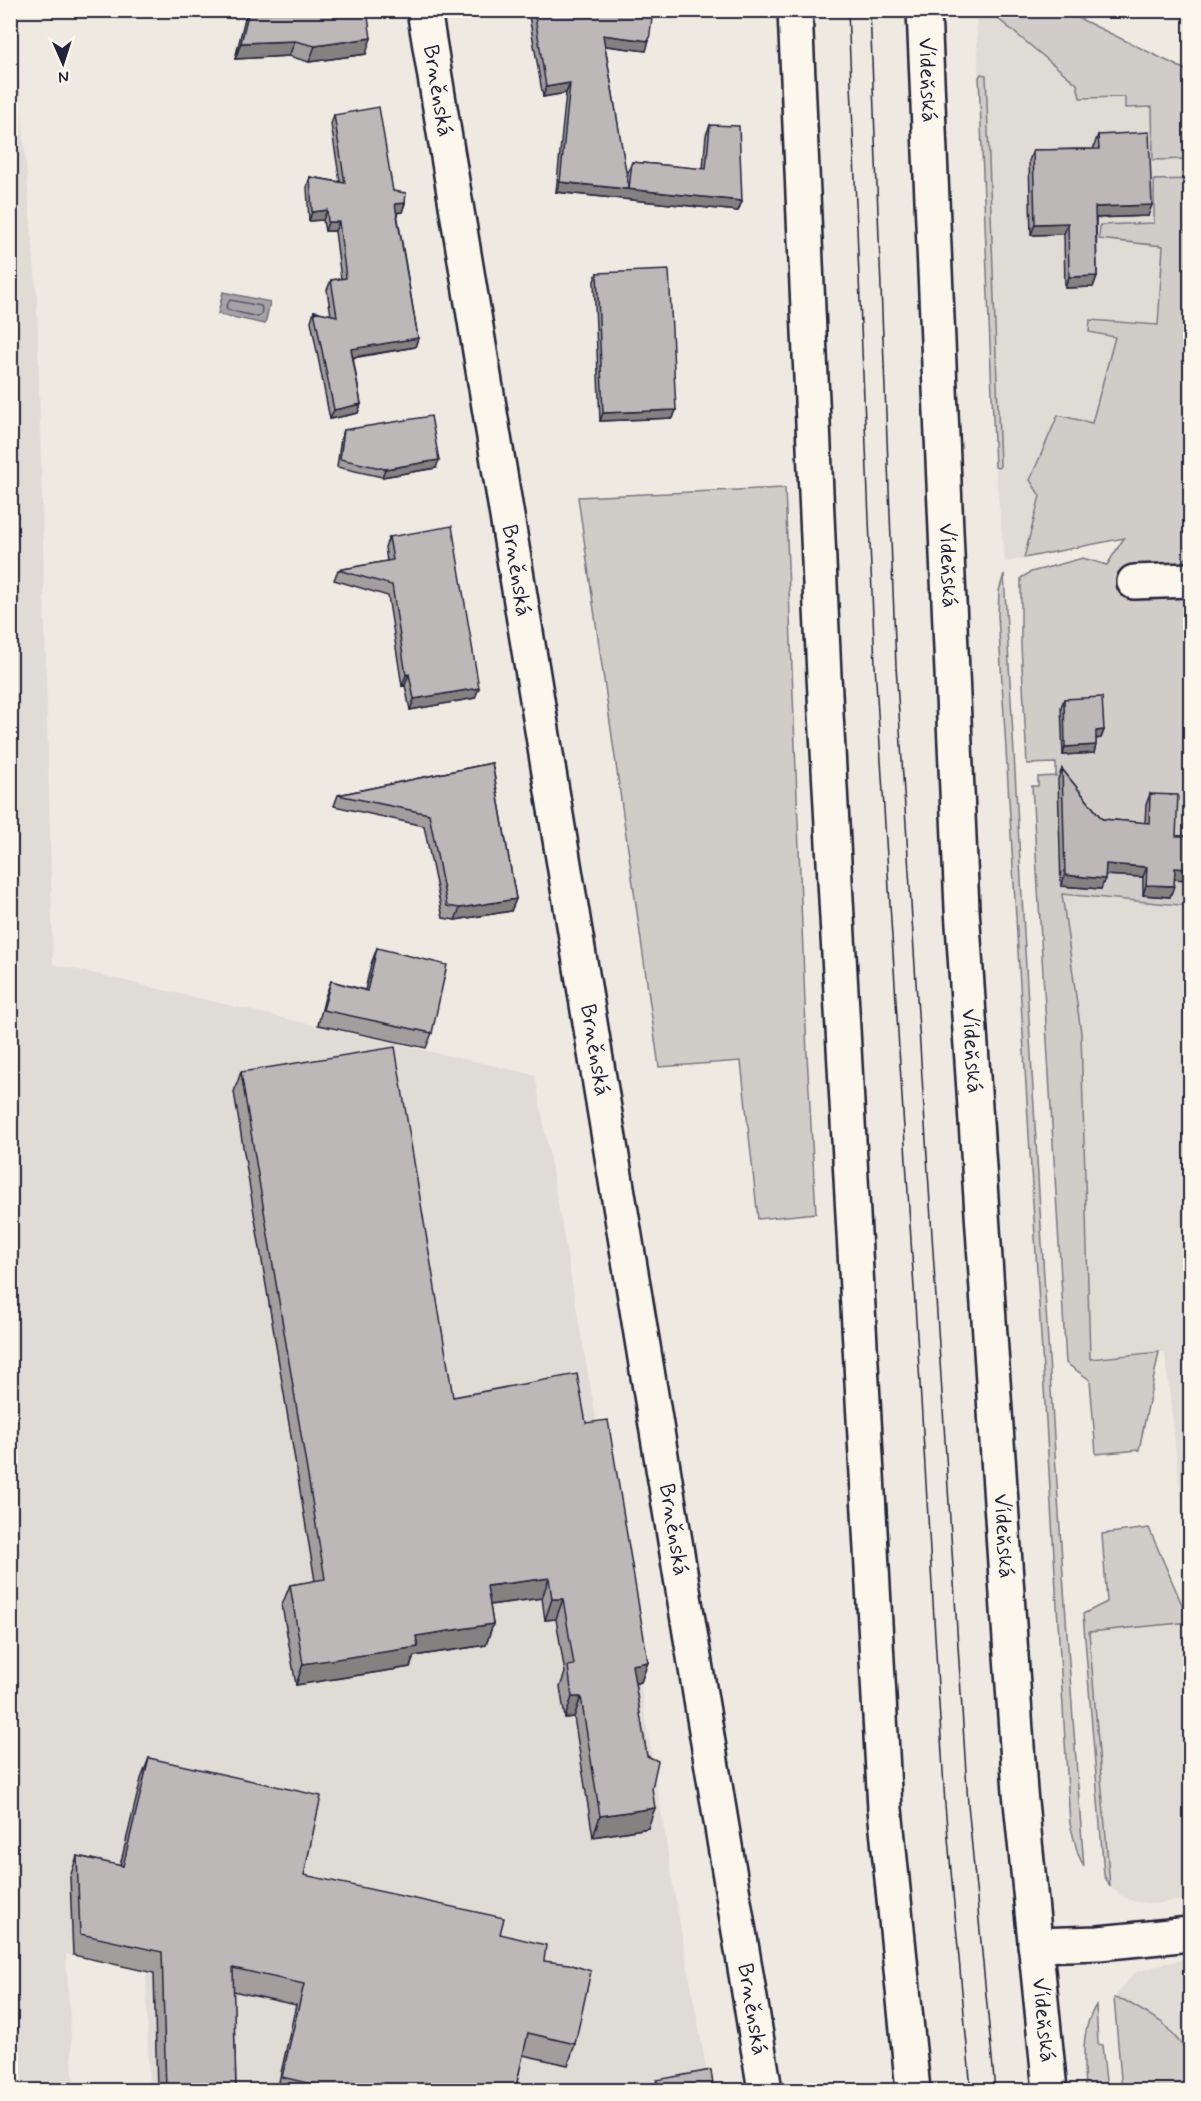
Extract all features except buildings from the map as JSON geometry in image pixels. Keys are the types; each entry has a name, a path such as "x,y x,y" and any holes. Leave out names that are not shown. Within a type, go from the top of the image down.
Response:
{"main road":[{"name":"Brněnská","path":"424,10 765,2091"},
{"path":"795,10 824,676 884,1797 913,2091"},
{"name":"Vídeňská","path":"924,10 962,909 1020,1792 1050,2091"},
{"path":"1134,582 1191,580"},
{"path":"1035,1945 1191,1934"}],"shaded area":[{"path":"13,10 37,298 53,964 535,1075 600,1441 675,1896 710,2090 149,2090 146,1972 66,1954 74,2090 11,2090 10,11"},
{"path":"992,10 1064,11 1190,72 1190,159 1153,160 1152,107 1125,108 1125,97 1080,98 1077,84 991,13"},
{"path":"976,11 1064,11 1190,72 1190,466 1125,538 1005,562 995,467"},
{"path":"981,74 986,75 1000,466 998,468 995,467 979,77"},
{"path":"1190,179 1190,555 1179,570 1190,590 1190,906 1062,894 1081,1033 1090,1359 1159,1352 1139,1450 1096,1454 1090,1380 1066,1363 1032,786 1038,786 1038,777 1056,776 1056,763 1027,764 1021,645 1021,578 1031,572 1083,558 1107,565 1124,538 1024,558 1040,496 1030,480 1058,415 1092,423 1115,337 1089,332 1090,320 1158,325 1163,246 1099,239 1100,225 1154,223 1154,180"},
{"path":"785,488 807,1055 816,1213 758,1219 741,1061 659,1067 578,497"},
{"path":"1004,574 1051,1383 1084,1867 1070,1824 998,615 999,591"},
{"path":"1062,893 1190,906 1190,1581 1165,1352 1090,1359 1081,1033"},
{"path":"1149,1528 1187,1616 1190,1616 1190,1622 1089,1632 1110,1887 1104,1875 1083,1614 1107,1602 1102,1534"},
{"path":"1190,1622 1190,1895 1180,1900 1156,1904 1135,1902 1110,1887 1089,1631"},
{"path":"1190,1958 1190,2090 1122,2090 1114,1998 1134,1973"},
{"path":"1114,1998 1124,2000 1163,2023 1188,2052 1190,2090 1122,2090"},
{"path":"1096,2005 1098,2044 1102,2045 1107,2090 1085,2090 1085,2035"}],"water":[{"path":"223,292 270,302 265,324 218,314"}],"tram line":[{"path":"848,10 875,665 945,1805 971,2090"},
{"path":"870,10 896,666 968,1804 995,2090"}]}
